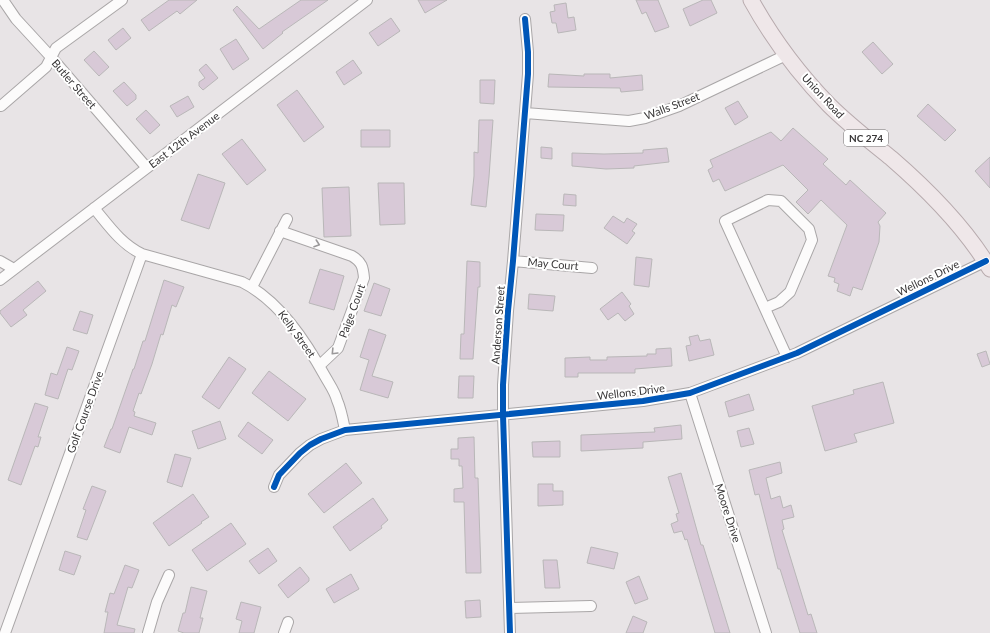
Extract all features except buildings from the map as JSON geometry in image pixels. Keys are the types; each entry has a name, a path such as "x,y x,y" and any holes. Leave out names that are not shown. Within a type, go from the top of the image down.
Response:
{"main road":[{"name":"Union Road","path":"751,0 786,55 829,105 892,159 948,213 988,265"}],"street":[{"name":"Butler Street","path":"3,0 16,19 147,168"},
{"path":"1,106 46,66 56,48 122,0"},
{"name":"East 12th Avenue","path":"0,280 367,0"},
{"name":"Anderson Street","path":"510,633 503,415 508,311 528,74 525,19"},
{"name":"Walls Street","path":"525,114 629,121 646,118 679,106 786,55"},
{"path":"765,308 779,302 790,292 812,240 809,229 781,201 768,200 725,220 787,357"},
{"path":"94,208 123,242 142,254"},
{"path":"252,287 287,219"},
{"name":"Paige Court","path":"280,231 352,256 360,261 364,269 364,278 338,348 319,366"},
{"name":"Kelly Street","path":"142,254 242,282 252,287 276,306 293,327 319,366 337,399 345,430"},
{"name":"Golf Course Drive","path":"5,633 142,254"},
{"path":"0,261 14,269"},
{"name":"May Court","path":"513,261 592,268"},
{"name":"Wellons Drive","path":"274,487 279,474 300,453 321,439 345,430 643,401 690,393 804,350 988,265"},
{"name":"Moore Drive","path":"690,393 766,633"},
{"path":"148,633 157,602 169,575"},
{"path":"510,608 591,606"},
{"path":"284,633 288,622"}],"cycle path":[{"path":"510,633 503,385 528,74 525,19"},
{"path":"274,487 279,475 300,453 321,439 345,430 643,401 690,393 797,353 986,261"}]}
